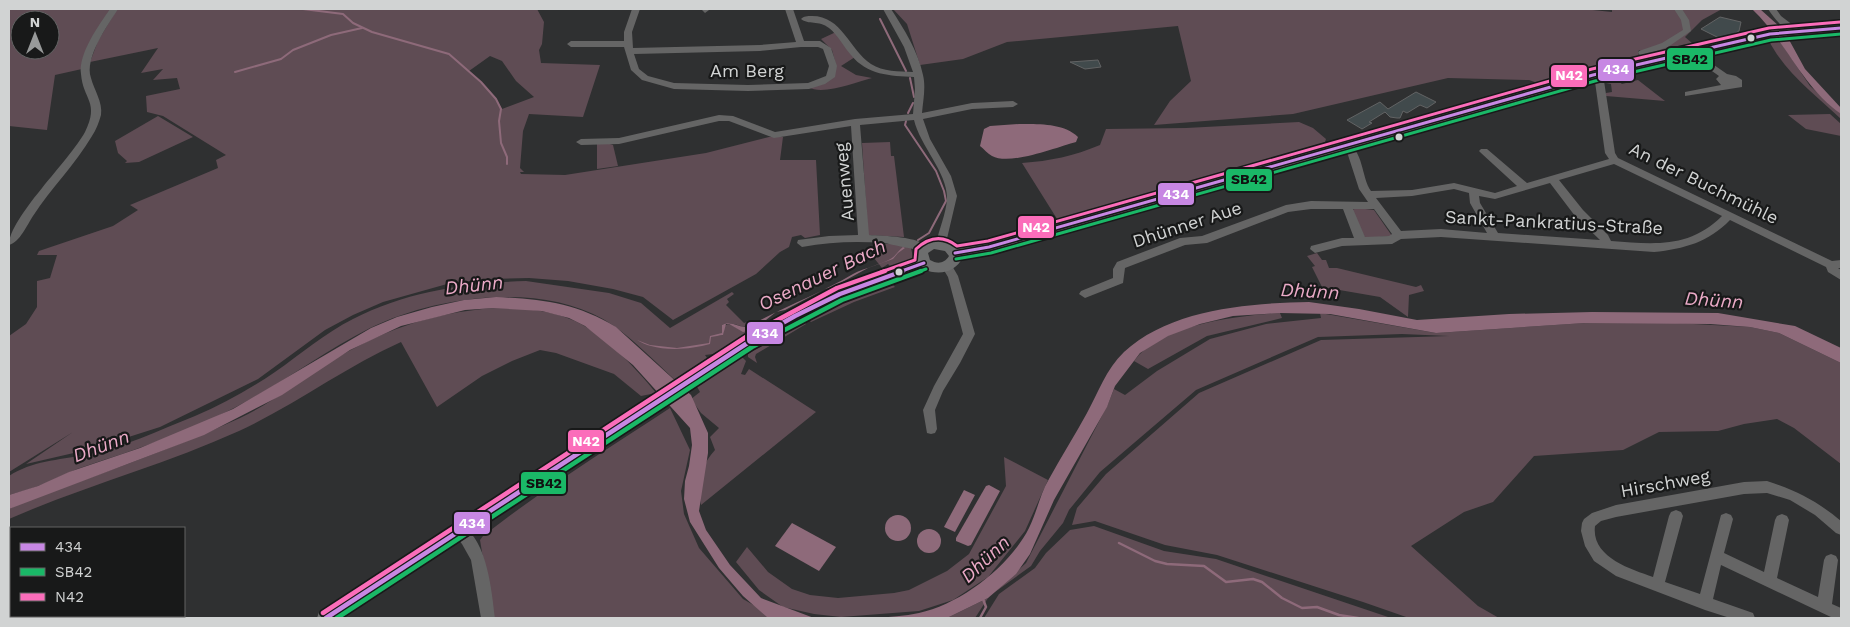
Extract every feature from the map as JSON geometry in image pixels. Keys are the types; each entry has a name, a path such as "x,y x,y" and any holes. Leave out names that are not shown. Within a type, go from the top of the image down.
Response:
{"main road":[{"path":"955,253 988,247 1345,145 1650,61 1770,34 1829,30 1841,26 1841,18"},
{"path":"326,618 655,404 688,380 795,316 924,256 932,244 941,244 951,248 955,253 955,260 947,267 935,268 924,256"}],"street":[{"path":"9,241 94,123 97,114 85,74 88,59 96,40 114,9"},
{"path":"628,48 628,32 636,9"},
{"path":"571,44 582,41 628,48 760,48 801,44 789,9"},
{"path":"887,9 907,39 917,65 920,96 917,117 923,137 946,176 952,197 941,244"},
{"path":"1650,61 1642,53 1665,45 1687,31 1685,20 1678,9"},
{"path":"1772,9 1790,32"},
{"path":"805,19 824,17 840,32 847,45 861,61 870,68 883,73 919,75"},
{"name":"Am Berg","path":"628,48 635,70 645,78 674,86 748,88 809,86 830,77 833,66 827,48 820,44 801,44"},
{"path":"1688,94 1736,86 1739,82 1724,76 1691,52"},
{"name":"An der Buchmühle","path":"1593,76 1599,81 1610,152 1615,160 1836,265 1832,269 1841,276"},
{"path":"581,142 618,141 725,117 774,135 855,122 945,113 972,106 1013,104"},
{"name":"Auenweg","path":"855,122 864,240"},
{"path":"1345,145 1352,154 1374,206 1398,235"},
{"path":"1484,151 1525,187"},
{"path":"1368,195 1412,193 1454,186 1495,196 1615,160"},
{"path":"1552,178 1579,213 1604,238 1607,245"},
{"path":"1474,192 1475,203 1494,236"},
{"name":"Dhünner Aue","path":"1085,294 1118,280 1118,269 1121,265 1184,241 1204,240 1286,209 1311,205 1374,206"},
{"path":"1347,206 1360,241"},
{"name":"Sankt-Pankratius-Straße","path":"1316,249 1342,242 1392,240 1398,235 1441,233 1654,248 1683,244 1708,234 1729,215"},
{"path":"802,243 820,239 905,241 924,256"},
{"path":"931,429 929,410 938,389 969,334 953,276 947,267"},
{"name":"Hirschweg","path":"1748,618 1621,572 1599,557 1592,546 1588,523 1598,517 1616,511 1744,488 1767,487 1794,496 1820,511 1841,529"},
{"name":"Hirschweg","path":"1657,586 1676,516"},
{"path":"1705,603 1726,519"},
{"path":"1769,581 1782,520"},
{"path":"459,532 472,545 479,563 488,618"},
{"path":"1716,556 1841,615"},
{"path":"1824,606 1831,560"}],"shaded area":[{"path":"9,9 112,9 82,69 55,75 47,130 9,126"},
{"path":"117,9 537,9 544,22 542,44 539,50 541,63 600,65 583,117 529,114 523,131 520,168 524,172 520,172 521,174 565,175 706,153 769,137 783,137 780,160 816,160 820,235 805,238 801,235 792,237 789,247 780,252 756,274 673,320 643,297 613,289 568,281 529,278 485,279 447,284 383,302 325,330 258,379 160,427 91,449 26,464 73,432 9,472 9,336 26,324 37,307 37,281 50,278 57,255 37,255 39,251 113,226 138,210 130,205 218,168 216,160 226,155 163,116 147,112 146,96 180,89 177,78 153,80 163,69 141,73 158,48 90,62 98,41","holes":["490,56 502,61 516,81 534,97 502,109 495,97 469,71"]},
{"path":"893,9 1583,9 1612,12 1612,9 1722,9 1702,20 1685,37 1693,44 1686,48 1650,56 1639,50 1640,58 1540,84 1529,80 1448,78 1293,114 1154,125 1170,101 1191,81 1178,26 1007,42 963,59 920,65 907,24"},
{"path":"1752,9 1760,9 1781,28 1805,69 1841,108 1841,114 1815,91 1775,35"},
{"path":"836,32 855,57 841,66 856,75 872,78 830,89 822,90 808,87 823,84 836,65 832,50 821,39"},
{"path":"1777,37 1810,86 1841,114 1841,119 1801,82 1783,62 1768,39"},
{"path":"1613,77 1622,84 1638,80 1665,101 1606,96 1606,93 1612,92 1611,84 1606,83 1605,80 1612,81 1611,78"},
{"path":"1830,114 1841,124 1841,136 1806,129 1788,115"},
{"path":"158,116 193,137 139,162 125,163 127,161 118,153 115,141"},
{"path":"1299,122 1313,128 1326,139 1321,144 1322,146 1059,222 1022,163 1062,157 1100,145 1106,129 1186,128"},
{"path":"1042,124 1058,127 1072,132 1078,137 1076,142 1034,155 1010,159 992,156 980,146 984,129 990,126"},
{"path":"890,142 891,156 894,156 904,237 868,235 862,143"},
{"path":"607,143 613,145 618,166 597,169 597,144"},
{"path":"1357,208 1374,210 1392,236 1365,238 1352,210"},
{"path":"877,244 897,244 911,248 913,257 909,261 890,266 888,264 882,268 874,258 879,256 874,246"},
{"path":"903,247 905,248 893,259 868,268 835,286 825,289 857,272 888,260"},
{"path":"1317,253 1322,260 1326,260 1329,268 1337,268 1416,287 1421,285 1424,291 1409,295 1408,317 1380,297 1322,287 1312,267 1315,266 1307,256"},
{"path":"526,281 609,293 641,303 670,328 732,292 734,294 727,299 729,302 726,305 744,323 747,322 752,325 744,326 726,323 722,325 723,333 717,336 723,335 724,326 728,324 744,331 754,326 756,328 713,354 705,355 707,358 675,380 622,332 603,319 577,307 548,300 518,297 455,301 396,317 370,328 251,399 216,417 179,433 77,469 49,482 9,495 9,476 18,471 46,462 113,448 205,411 256,384 333,331 373,309 437,290 481,284"},
{"path":"893,285 895,287 854,302 811,322 808,319 851,299"},
{"path":"813,295 785,310 777,312"},
{"path":"496,297 528,299 558,304 587,312 601,319 616,327 691,395 708,433 708,453 699,511 706,530 730,565 761,598 814,618 770,618 743,596 719,568 690,522 684,499 685,481 692,445 690,428 633,365 585,326 569,318 542,311 494,308 465,310 401,326 350,350 282,395 204,435 9,509 9,495 140,448 233,409 371,328 397,317 432,307 464,300"},
{"path":"1309,302 1417,320 1509,314 1592,312 1718,313 1795,326 1841,348 1841,363 1779,333 1750,327 1710,324 1585,323 1436,333 1330,314 1280,313 1233,316 1200,324 1168,336 1140,353 1115,386 1107,407 1054,500 1030,554 1016,574 988,598 947,618 874,618 919,613 951,601 983,581 1010,556 1029,528 1046,485 1087,413 1107,373 1124,352 1143,338 1164,326 1211,311 1261,304"},
{"path":"494,308 542,311 570,319 582,325 594,332 617,351 656,393 641,396 614,374 556,353 540,350 482,376 437,407 401,342 239,431 9,519 9,509 17,505 157,453 240,418 274,399 347,352 387,333 407,325 449,314"},
{"path":"775,313 743,332 726,324 729,323 744,327"},
{"path":"1280,313 1282,318 1207,336 1148,369 1134,361 1146,348 1162,338 1181,330 1222,320"},
{"path":"1320,313 1436,333 1585,323 1656,322 1750,327 1779,333 1841,363 1841,464 1794,428 1777,419 1744,424 1718,431 1659,432 1623,450 1534,456 1493,502 1464,512 1411,546 1478,606 1499,618 1409,618 1217,555 1165,545 1095,521 1072,525 1077,508 1106,474 1199,393 1321,340 1449,336 1402,334 1318,337 1196,390 1100,472 1069,510 1063,523 1040,551 1031,566 995,592 1026,563 1114,389 1125,395 1157,371 1210,339 1266,324 1321,318"},
{"path":"804,321 806,324 756,354 757,363 748,357 748,354"},
{"path":"726,324 723,335 711,337 710,344 680,349 658,348 649,346 637,340 650,345 677,348 709,343 710,336 722,333 722,325"},
{"path":"742,357 746,361 741,374 745,375 749,369 816,412 701,505 699,482 702,469 715,450 710,437 719,428 701,413 691,399 700,392 696,385"},
{"path":"670,408 690,450 681,491 684,514 699,548 743,599 776,618 493,618 480,540 483,536 552,486"},
{"path":"1004,457 1048,480 1025,531 988,577 953,600 919,611 841,617 814,614 783,607 759,590 736,562 747,547 768,572 792,589 810,595 838,598 909,590 947,571 969,554 1006,486"},
{"path":"989,485 1000,491 971,545 968,546 956,541 986,486"},
{"path":"964,490 975,495 955,532 944,527"},
{"path":"898,515 907,519 911,528 907,537 898,541 889,537 885,528 889,519"},
{"path":"792,523 836,547 819,571 775,546"},
{"path":"1094,526 1164,551 1216,559 1391,618 984,618 999,594 1035,568 1046,553 1070,530"},
{"path":"929,529 937,533 941,541 937,549 929,553 921,549 917,541 921,533"},
{"path":"988,598 975,618 947,618"}],"building":[{"path":"1720,17 1741,22 1739,31 1723,40 1701,29"},
{"path":"1098,60 1101,67 1085,69 1070,62"},
{"path":"1416,92 1436,102 1427,108 1420,105 1407,113 1403,111 1400,118 1390,117 1385,112 1362,129 1347,120 1380,102 1388,109"}],"waterway":[{"path":"303,9 343,14 353,23 372,32 449,54 481,82 496,99 501,109 499,121 501,143 507,157 507,164"},
{"name":"Osenauer Bach","path":"880,19 906,71"},
{"path":"235,72 281,59 293,50 331,35 362,28"},
{"name":"Osenauer Bach","path":"910,78 914,97"},
{"name":"Osenauer Bach","path":"908,113 913,103"},
{"name":"Osenauer Bach","path":"906,121 905,125 936,171 946,201 929,233 918,240"},
{"path":"1119,543 1155,561 1167,564 1204,566 1226,582 1253,579 1262,582 1282,598 1302,608 1317,607 1339,615 1358,618"},
{"path":"980,618 986,607 983,599"}],"transit line":[{"name":"N42","path":"323,613 746,337 837,288 915,260 916,249 930,239 941,238 957,246 988,241 1592,69 1769,28 1840,22"},
{"name":"434","path":"955,253 989,247 1593,75 1770,34 1841,28"},
{"name":"SB42","path":"956,259 991,253 1595,81 1771,40 1841,34"},
{"name":"434","path":"326,618 749,342 795,316 840,294 924,263"},
{"name":"SB42","path":"337,618 752,347 842,300 926,269"}],"water label":[{"name":"Dhünn","path":"474,285"},
{"name":"Dhünn","path":"1310,291"},
{"name":"Dhünn","path":"1714,300"},
{"name":"Dhünn","path":"101,446"},
{"name":"Dhünn","path":"985,559"}]}
